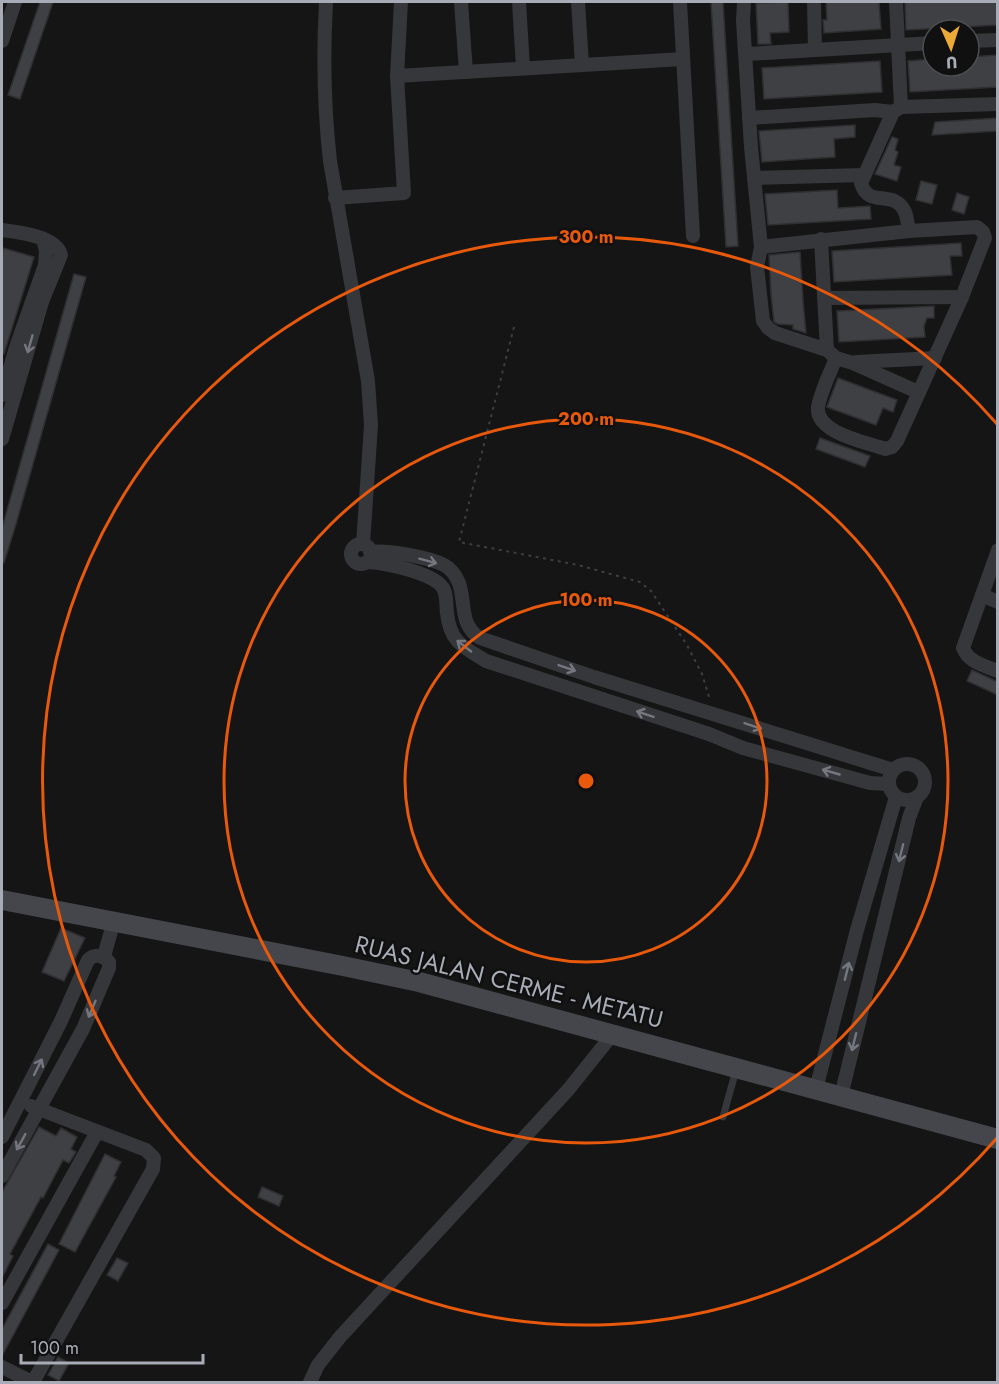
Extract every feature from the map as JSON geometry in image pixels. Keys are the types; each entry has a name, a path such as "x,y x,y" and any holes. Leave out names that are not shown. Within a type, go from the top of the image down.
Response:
{"main road":[{"name":"RUAS JALAN CERME - METATU","path":"2,900 419,982 998,1139"}],"street":[{"path":"2,40 15,2"},
{"path":"326,2 324,69 326,125 335,198 368,381 371,425 367,553"},
{"path":"335,198 404,193 397,76 401,2"},
{"path":"461,2 466,72"},
{"path":"519,2 523,68"},
{"path":"578,2 582,65"},
{"path":"680,2 693,236"},
{"path":"744,2 743,21 747,54 749,118 761,247 757,267 763,321 775,333 832,354 918,392"},
{"path":"814,2 815,49"},
{"path":"896,2 897,110 861,183 863,191 869,197 895,200 905,212 909,231"},
{"path":"981,41 998,40"},
{"path":"747,54 921,44"},
{"path":"397,76 683,59"},
{"path":"749,118 998,104"},
{"path":"754,178 864,175"},
{"path":"761,247 821,239 909,231 977,227 983,232 985,238 962,297 897,441 892,447 885,449 830,429 821,421 818,407 832,354 824,298 821,239"},
{"path":"2,230 51,241 57,246 61,255 42,302 2,439"},
{"path":"2,395 45,265 46,251 43,239"},
{"path":"824,298 962,297"},
{"path":"853,363 935,358"},
{"path":"998,550 963,648 971,660 998,671"},
{"path":"367,553 384,551 444,565 453,572 460,586 466,623 472,633 480,638 594,677 893,770"},
{"path":"367,553 438,581 444,589 448,624 453,637 462,646 486,661 710,734 743,748 870,783 888,784"},
{"path":"982,595 998,602"},
{"path":"710,734 715,714"},
{"path":"841,1096 909,818 925,784 920,770 914,766 907,764 893,770 888,784 896,797 910,800 917,797"},
{"path":"816,1089 857,930 896,797"},
{"path":"104,956 114,921"},
{"path":"857,930 880,935"},
{"path":"2,1137 61,1021 88,960 96,956 104,956"},
{"path":"2,1176 83,1029 109,968 109,962 104,956"},
{"path":"61,1021 83,1029"},
{"path":"310,1383 318,1365 340,1337 568,1090 612,1035"},
{"path":"2,1367 33,1383 153,1169 154,1158 146,1150 21,1102"},
{"path":"2,1303 97,1132"}],"lane":[{"path":"723,1117 737,1068"}],"path":[{"path":"514,327 459,542 578,565 640,582 651,591 687,645 702,674 715,714"}],"building":[{"path":"40,2 53,2 20,99 8,95"},
{"path":"711,2 723,2 738,246 726,247"},
{"path":"788,2 789,32 770,33 771,44 758,44 756,3"},
{"path":"826,2 879,2 881,29 824,33 823,20 827,20"},
{"path":"905,2 998,2 998,25 981,26 981,18 921,18 921,29 906,30"},
{"path":"998,55 998,87 910,92 908,61 921,60 921,78 981,78 981,56"},
{"path":"880,61 882,92 764,99 762,68"},
{"path":"998,118 998,131 932,135 935,122"},
{"path":"855,125 855,137 834,139 835,157 762,162 759,131"},
{"path":"892,137 898,139 895,150 898,152 894,165 901,167 897,181 875,174"},
{"path":"921,181 937,185 932,204 916,200"},
{"path":"837,190 838,208 870,206 871,219 768,225 765,194"},
{"path":"957,193 969,197 964,214 952,210"},
{"path":"961,243 962,256 950,256 952,275 834,282 832,251"},
{"path":"3,248 34,257 4,354 2,353"},
{"path":"800,252 806,333 793,329 793,325 774,322 771,294 769,255"},
{"path":"74,274 86,277 4,563 2,562 2,528"},
{"path":"934,306 934,318 927,318 924,326 925,337 839,342 837,311"},
{"path":"838,378 897,400 893,412 883,408 876,425 827,407"},
{"path":"820,438 870,456 865,467 816,449"},
{"path":"972,670 998,682 998,695 967,681"},
{"path":"61,928 85,938 64,981 42,972"},
{"path":"39,1127 56,1136 61,1128 77,1137 71,1149 76,1152 69,1163 63,1160 43,1198 41,1197 10,1254 13,1256 2,1278 2,1192"},
{"path":"105,1154 121,1162 114,1176 116,1177 75,1252 59,1244"},
{"path":"262,1187 283,1196 279,1206 258,1197"},
{"path":"48,1244 59,1250 2,1356 2,1329"},
{"path":"117,1258 128,1263 118,1281 107,1275"},
{"path":"58,1357 69,1363 59,1381 48,1375"}]}
